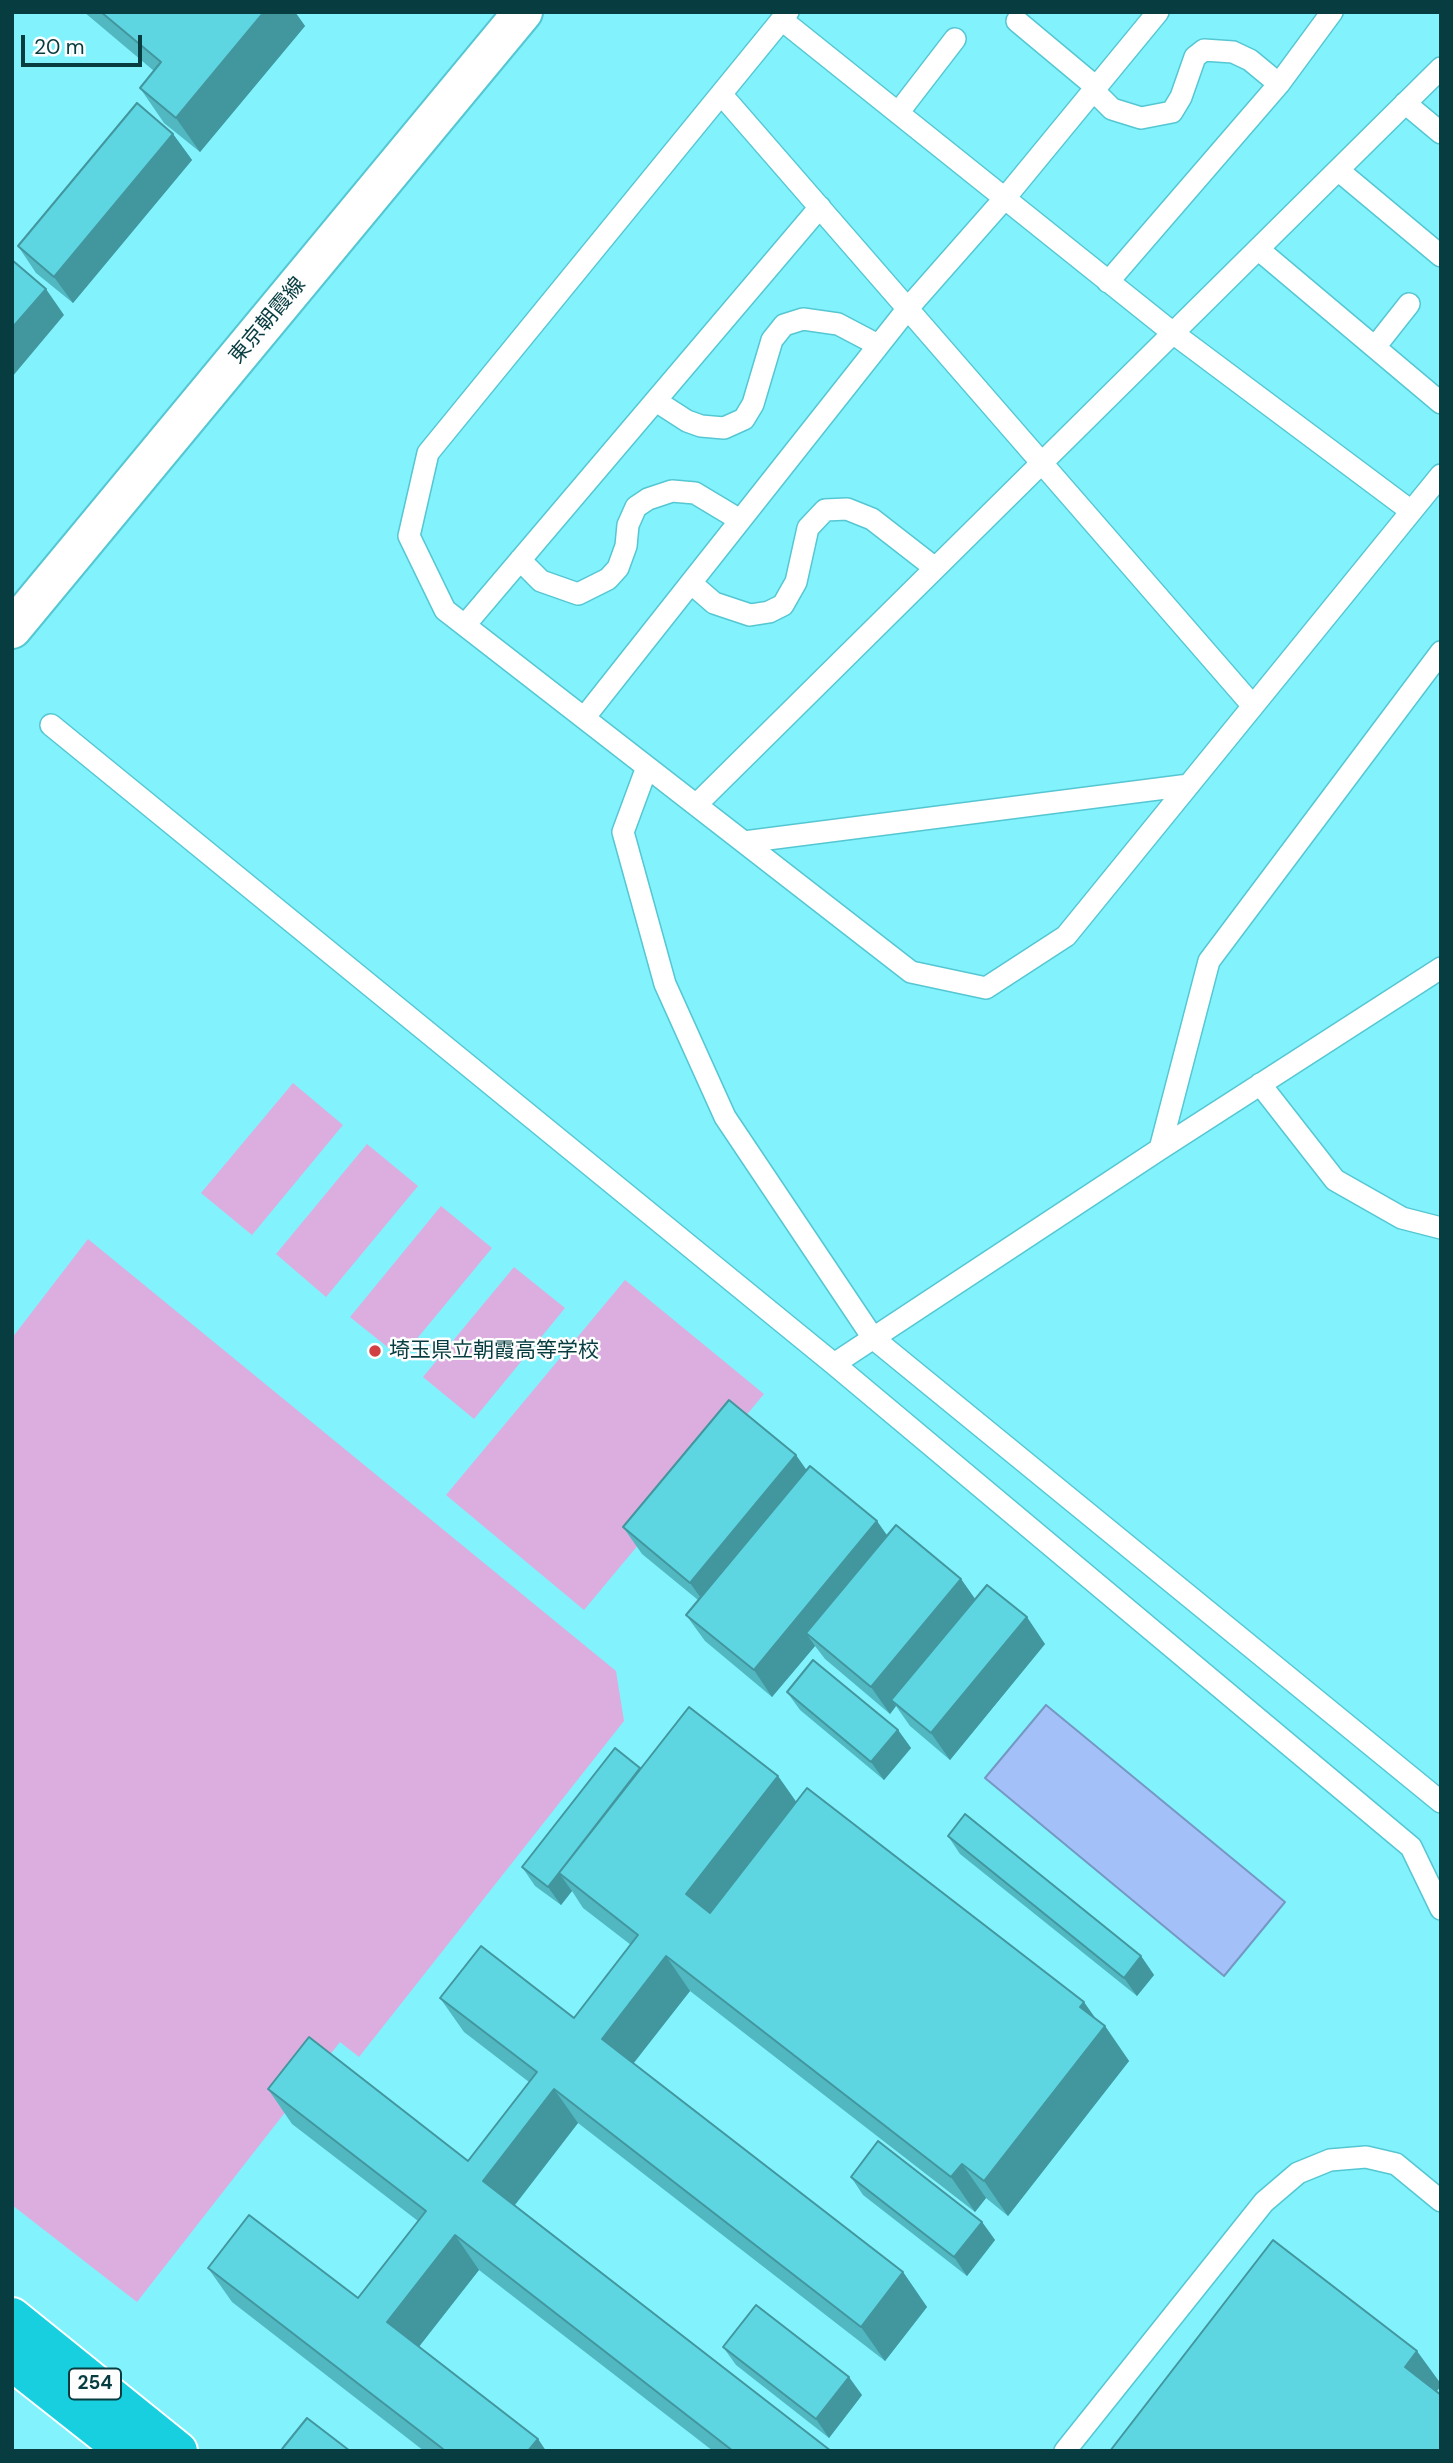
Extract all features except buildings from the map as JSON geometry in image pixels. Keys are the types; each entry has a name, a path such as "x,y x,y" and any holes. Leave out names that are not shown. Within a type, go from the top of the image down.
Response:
{"highway":[{"name":"254","path":"12,2317 178,2451"},
{"name":"254","path":"12,2361 126,2451"}],"main road":[{"name":"東京朝霞線","path":"12,629 523,12"}],"lane":[{"path":"584,718 878,345 1005,198 1158,12"},
{"path":"1108,282 1279,84 1332,12"},
{"path":"1411,511 1108,282 898,113 785,16 428,453 409,536 446,610 465,625 911,972 986,988 1066,936 1441,475"},
{"path":"1017,22 1095,89 1112,109 1141,118 1172,112 1181,97 1195,57 1204,50 1233,52 1250,60 1279,84"},
{"path":"898,113 955,39"},
{"path":"696,805 1441,68"},
{"path":"721,94 1044,461 1253,706"},
{"path":"1405,103 1441,133"},
{"path":"1338,170 1441,256"},
{"path":"465,625 820,207"},
{"path":"1258,249 1441,403"},
{"path":"1375,347 1409,304"},
{"path":"656,401 687,421 701,426 724,428 744,419 762,381 772,340 784,325 803,319 838,324 878,345"},
{"path":"520,560 541,581 578,594 608,579 618,568 626,546 628,525 636,507 648,499 672,491 695,493 740,520"},
{"path":"691,583 714,603 750,615 769,612 783,605 796,582 808,528 825,510 848,509 872,519 935,568"},
{"path":"1160,1149 1209,961 1441,652"},
{"path":"51,725 834,1364 1411,1847 1441,1909"},
{"path":"647,767 623,832 665,984 725,1117 873,1338 1441,1802"},
{"path":"744,842 1189,785"},
{"path":"834,1364 1441,968"},
{"path":"1260,1084 1335,1180 1402,1218 1441,1228"},
{"path":"1065,2451 1264,2202 1298,2172 1330,2160 1366,2157 1396,2164 1441,2200"}],"shaded area":[{"path":"293,1083 343,1125 252,1235 201,1193"},
{"path":"367,1144 418,1186 326,1297 276,1254"},
{"path":"441,1206 492,1248 401,1358 350,1317"},
{"path":"88,1239 616,1671 624,1721 359,2057 340,2042 137,2302 12,2205 12,1338"},
{"path":"514,1267 565,1308 474,1419 423,1377"},
{"path":"625,1280 764,1394 584,1610 446,1495"}],"water":[{"path":"1046,1705 1285,1902 1224,1976 985,1778"}],"place":[{"name":"埼玉県立朝霞高等学校","path":"375,1351"}]}
